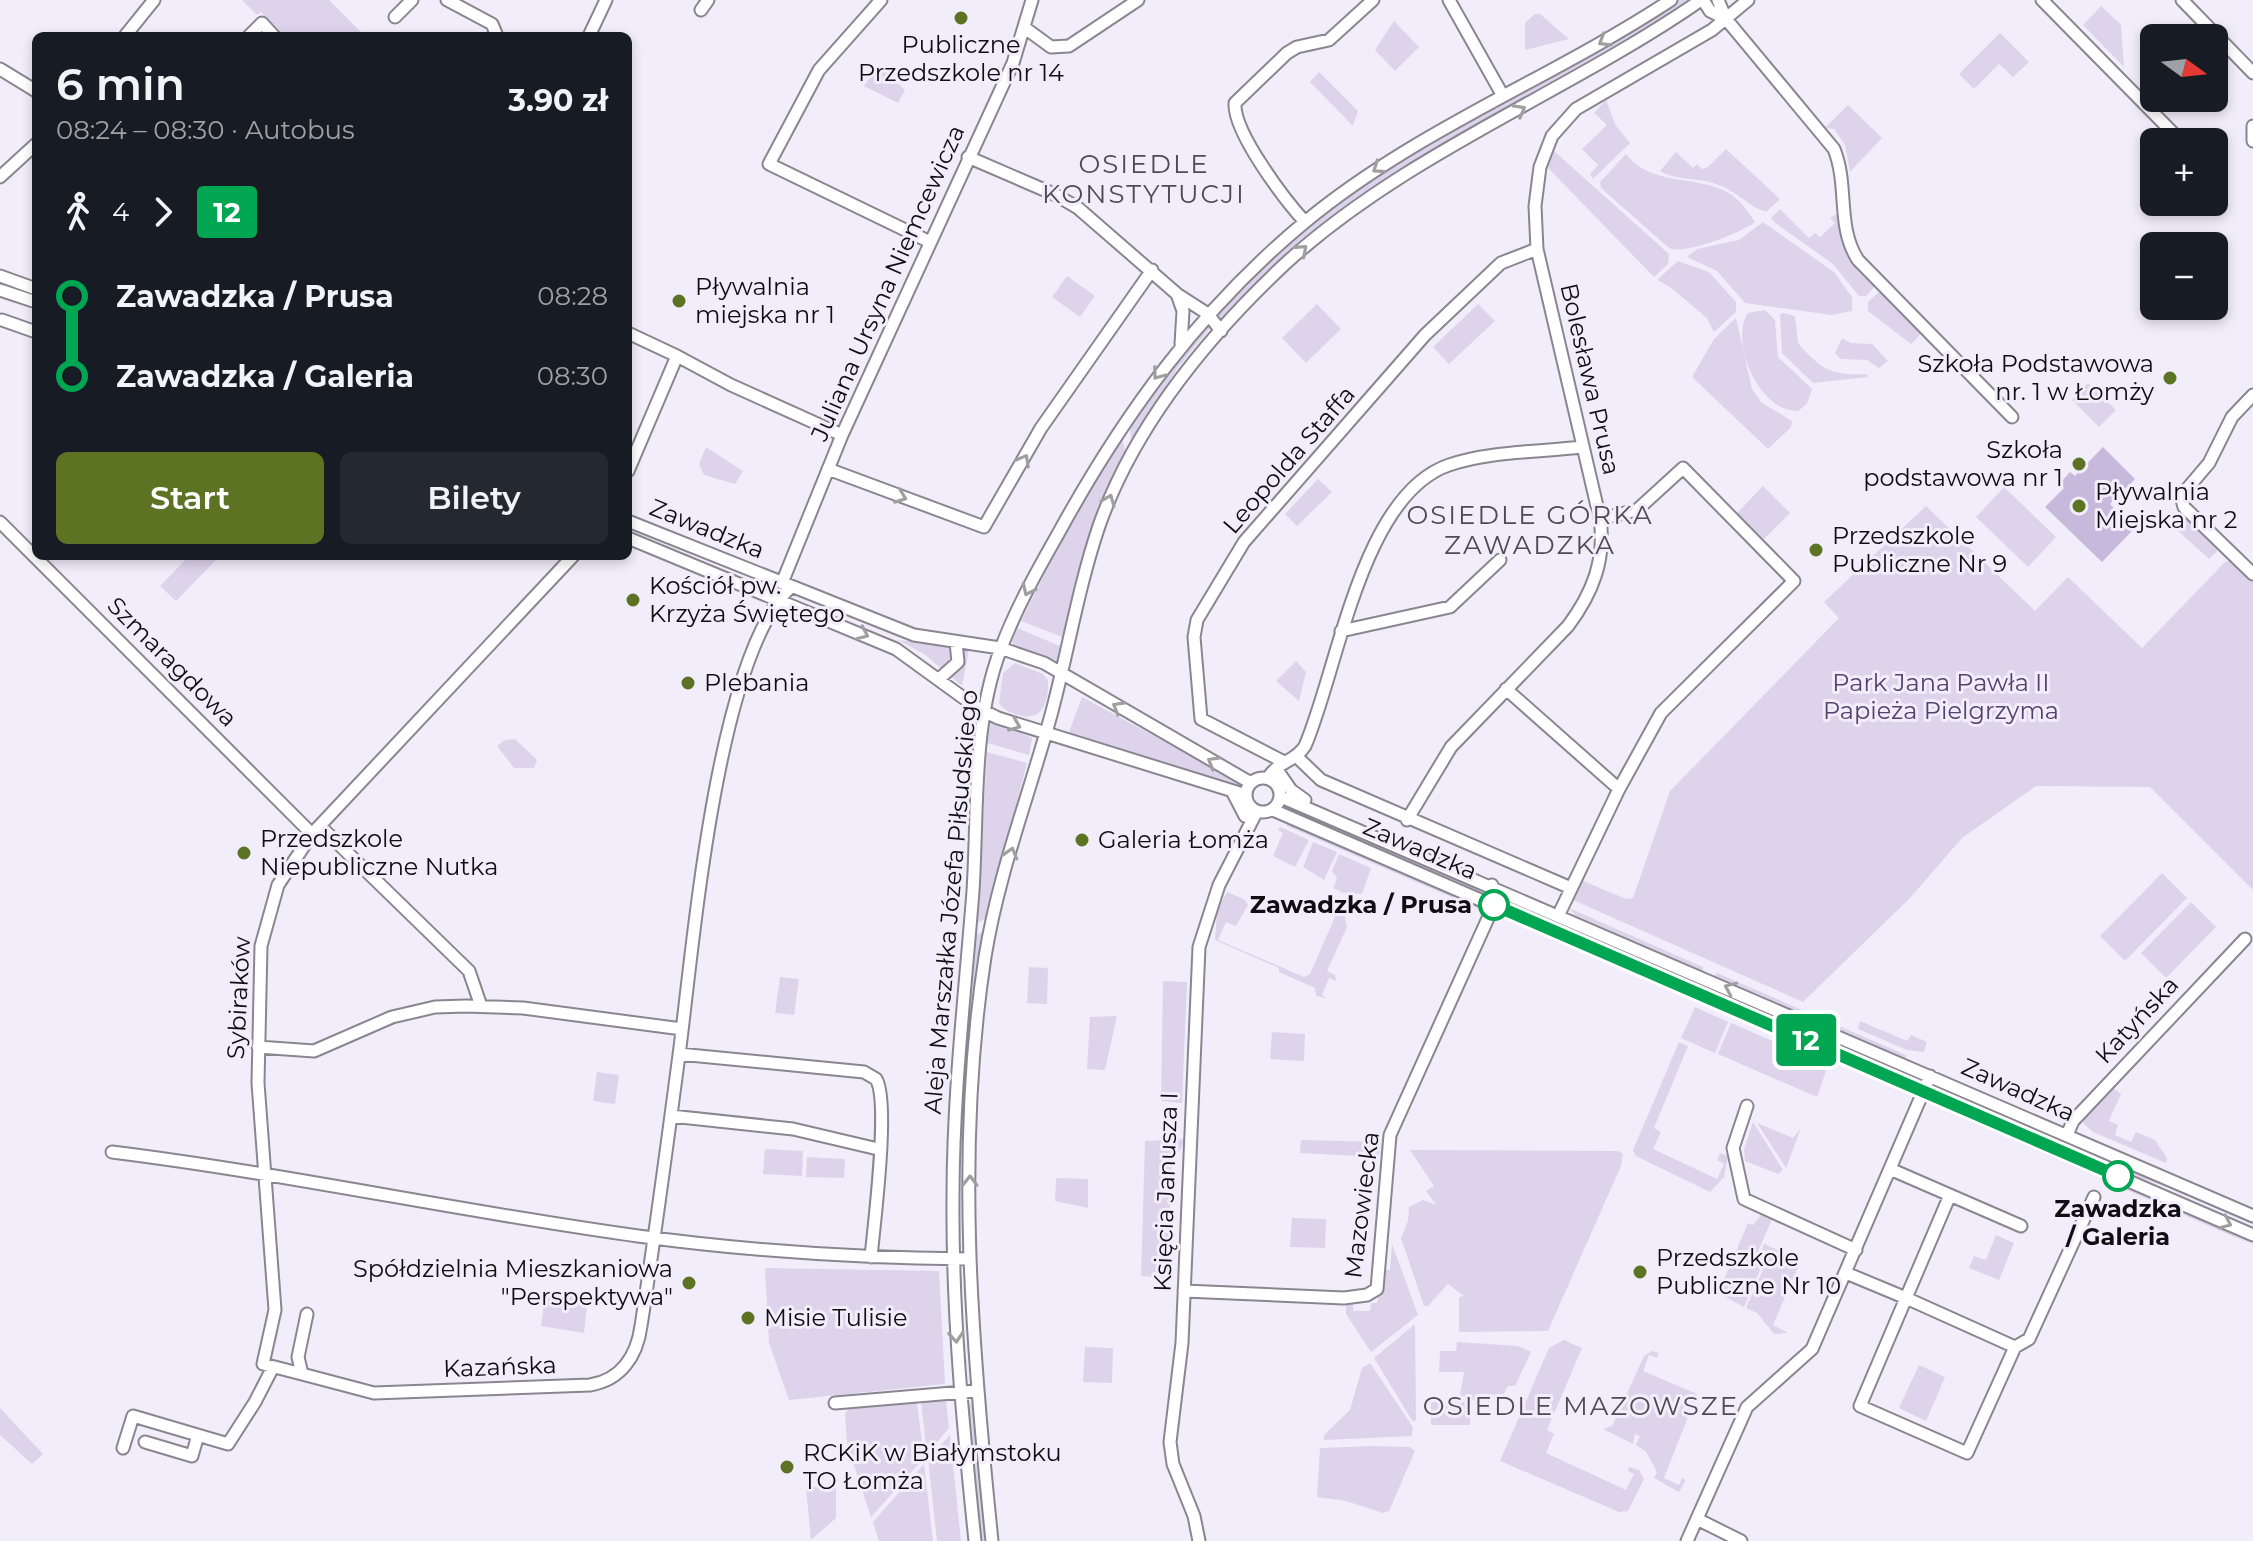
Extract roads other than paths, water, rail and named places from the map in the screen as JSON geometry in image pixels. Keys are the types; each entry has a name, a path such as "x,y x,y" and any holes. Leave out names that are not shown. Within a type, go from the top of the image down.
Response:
{"street":[{"path":"128,32 154,0"},
{"path":"395,17 412,0"},
{"path":"447,0 492,24 495,32"},
{"path":"591,32 606,0"},
{"path":"881,0 819,70 769,164 930,242"},
{"name":"Juliana Ursyna Niemcewicza","path":"786,585 842,435 1025,28 1032,0"},
{"path":"1025,28 1051,47 1069,46 1138,0"},
{"path":"1305,222 1268,177 1237,115 1235,103 1287,53 1297,47 1329,40 1373,0"},
{"path":"1449,0 1503,96"},
{"name":"Aleja Marszałka Józefa Piłsudskiego","path":"975,1541 960,1392 953,1259 956,1080 985,712 1000,648 1033,578 1095,465 1181,345 1208,314 1305,222 1402,152 1596,47 1671,0"},
{"path":"1702,0 1710,11 1726,19"},
{"name":"Aleja Marszałka Józefa Piłsudskiego","path":"992,1541 976,1391 970,1259 974,1065 985,958 1091,551 1120,475 1154,416 1221,331 1281,269 1354,208 1422,163 1629,49 1702,0"},
{"path":"1718,0 1726,19 1834,149 1840,172 1845,236 1858,260 2012,417"},
{"name":"Bolesława Prusa","path":"1407,820 1451,747 1583,606 1598,568 1603,542 1600,519 1537,249 1537,183 1546,150 1562,122 1587,101 1668,57 1726,19 1748,0"},
{"path":"2042,0 2168,128"},
{"path":"2182,0 2253,73"},
{"path":"253,32 262,23 270,32"},
{"path":"0,69 32,89"},
{"path":"2253,126 2253,141"},
{"path":"0,177 32,148"},
{"path":"968,157 1067,201 1177,294 1208,314 1221,331"},
{"name":"Leopolda Staffa","path":"1277,774 1201,719 1194,637 1199,613 1251,532 1417,343 1501,263 1537,249"},
{"path":"828,469 984,527 1041,428 1152,270"},
{"path":"0,276 32,288"},
{"path":"0,290 32,301"},
{"path":"1177,294 1183,311 1181,345"},
{"path":"2,320 32,331"},
{"path":"632,335 731,385 842,435"},
{"path":"632,462 677,356"},
{"path":"2253,395 2232,417 2209,463 2181,496 2184,507 2253,574"},
{"path":"1251,783 1277,774 1296,756 1311,730 1341,631 1378,539 1404,499 1425,478 1458,462 1582,447"},
{"path":"1559,914 1619,789 1665,708 1794,581 1683,468 1637,510 1600,519"},
{"name":"Szmaragdowa","path":"0,522 32,553"},
{"name":"Zawadzka","path":"632,523 914,635 1000,648 1061,673 1251,783"},
{"name":"Zawadzka","path":"632,540 896,649 985,712 1045,735 1232,791 1249,807 1273,810 2253,1235"},
{"path":"675,556 681,541"},
{"path":"696,565 703,549"},
{"name":"Szmaragdowa","path":"39,560 316,830 469,971 474,993 481,1006"},
{"name":"Sybiraków","path":"198,1435 228,1444 268,1365 275,1310 263,1172 258,1047 261,946 265,924 283,874 316,830 569,560"},
{"path":"1341,631 1446,609 1463,597 1500,560"},
{"path":"778,599 786,585"},
{"name":"Kazańska","path":"268,1365 374,1393 603,1383 624,1368 636,1347 671,1116 705,854 724,748 755,650 778,599"},
{"path":"939,679 958,662 956,642"},
{"path":"1506,689 1619,789"},
{"path":"1296,756 1315,777 1407,820 1571,888"},
{"path":"1273,810 1281,797 1277,774"},
{"path":"1277,774 1314,809"},
{"name":"Księcia Janusza I","path":"1199,1541 1171,1452 1184,1291 1199,947 1208,912 1249,807 1251,783"},
{"path":"1232,791 1249,807"},
{"name":"Zawadzka","path":"1281,797 1492,885 2253,1216"},
{"path":"1492,885 1494,905"},
{"name":"Mazowiecka","path":"1184,1291 1344,1298 1367,1295 1377,1289 1390,1135 1494,905"},
{"name":"Katyńska","path":"2067,1135 2073,1121 2245,939"},
{"path":"466,1006 474,993"},
{"path":"258,1047 314,1051 392,1017 435,1007 481,1006 682,1029"},
{"path":"679,1054 866,1072 880,1088 871,1257"},
{"path":"1687,1541 1747,1407 1810,1354 1930,1076"},
{"path":"1747,1106 1733,1154 1744,1199 1856,1250"},
{"path":"671,1116 793,1129 878,1149"},
{"path":"112,1152 263,1172 653,1238 788,1253 970,1259"},
{"path":"1890,1169 2021,1226"},
{"path":"1950,1195 1860,1406 1967,1453 2015,1347 2029,1339 2094,1197"},
{"path":"1846,1273 2015,1347"},
{"path":"302,1374 298,1362 307,1314"},
{"path":"835,1403 976,1391"},
{"path":"123,1448 133,1416 198,1435 192,1456 145,1442"},
{"path":"1697,1519 1741,1541"}],"place":[{"name":"Publiczne Przedszkole nr 14","path":"961,18"},
{"name":"Pływalnia miejska nr 1","path":"679,301"},
{"name":"Szkoła Podstawowa nr. 1 w Łomży","path":"2170,378"},
{"name":"Szkoła podstawowa nr 1","path":"2079,464"},
{"name":"Pływalnia Miejska nr 2","path":"2079,506"},
{"name":"Przedszkole Publiczne Nr 9","path":"1816,550"},
{"name":"Kościół pw. Krzyża Świętego","path":"633,600"},
{"name":"Plebania","path":"688,683"},
{"name":"Galeria Łomża","path":"1082,840"},
{"name":"Przedszkole Niepubliczne Nutka","path":"244,853"},
{"name":"Zawadzka / Prusa","path":"1494,905"},
{"name":"Zawadzka / Galeria","path":"2118,1176"},
{"name":"Przedszkole Publiczne Nr 10","path":"1640,1272"},
{"name":"Spółdzielnia Mieszkaniowa \"Perspektywa\"","path":"689,1283"},
{"name":"Misie Tulisie","path":"748,1318"},
{"name":"RCKiK w Białymstoku TO Łomża","path":"787,1467"}],"district":[{"name":"OSIEDLE KONSTYTUCJI","path":"1144,179"},
{"name":"OSIEDLE GÓRKA ZAWADZKA","path":"1530,530"},
{"name":"OSIEDLE MAZOWSZE","path":"1581,1406"}],"park label":[{"name":"Park Jana Pawła II Papieża Pielgrzyma","path":"1941,697"}]}
